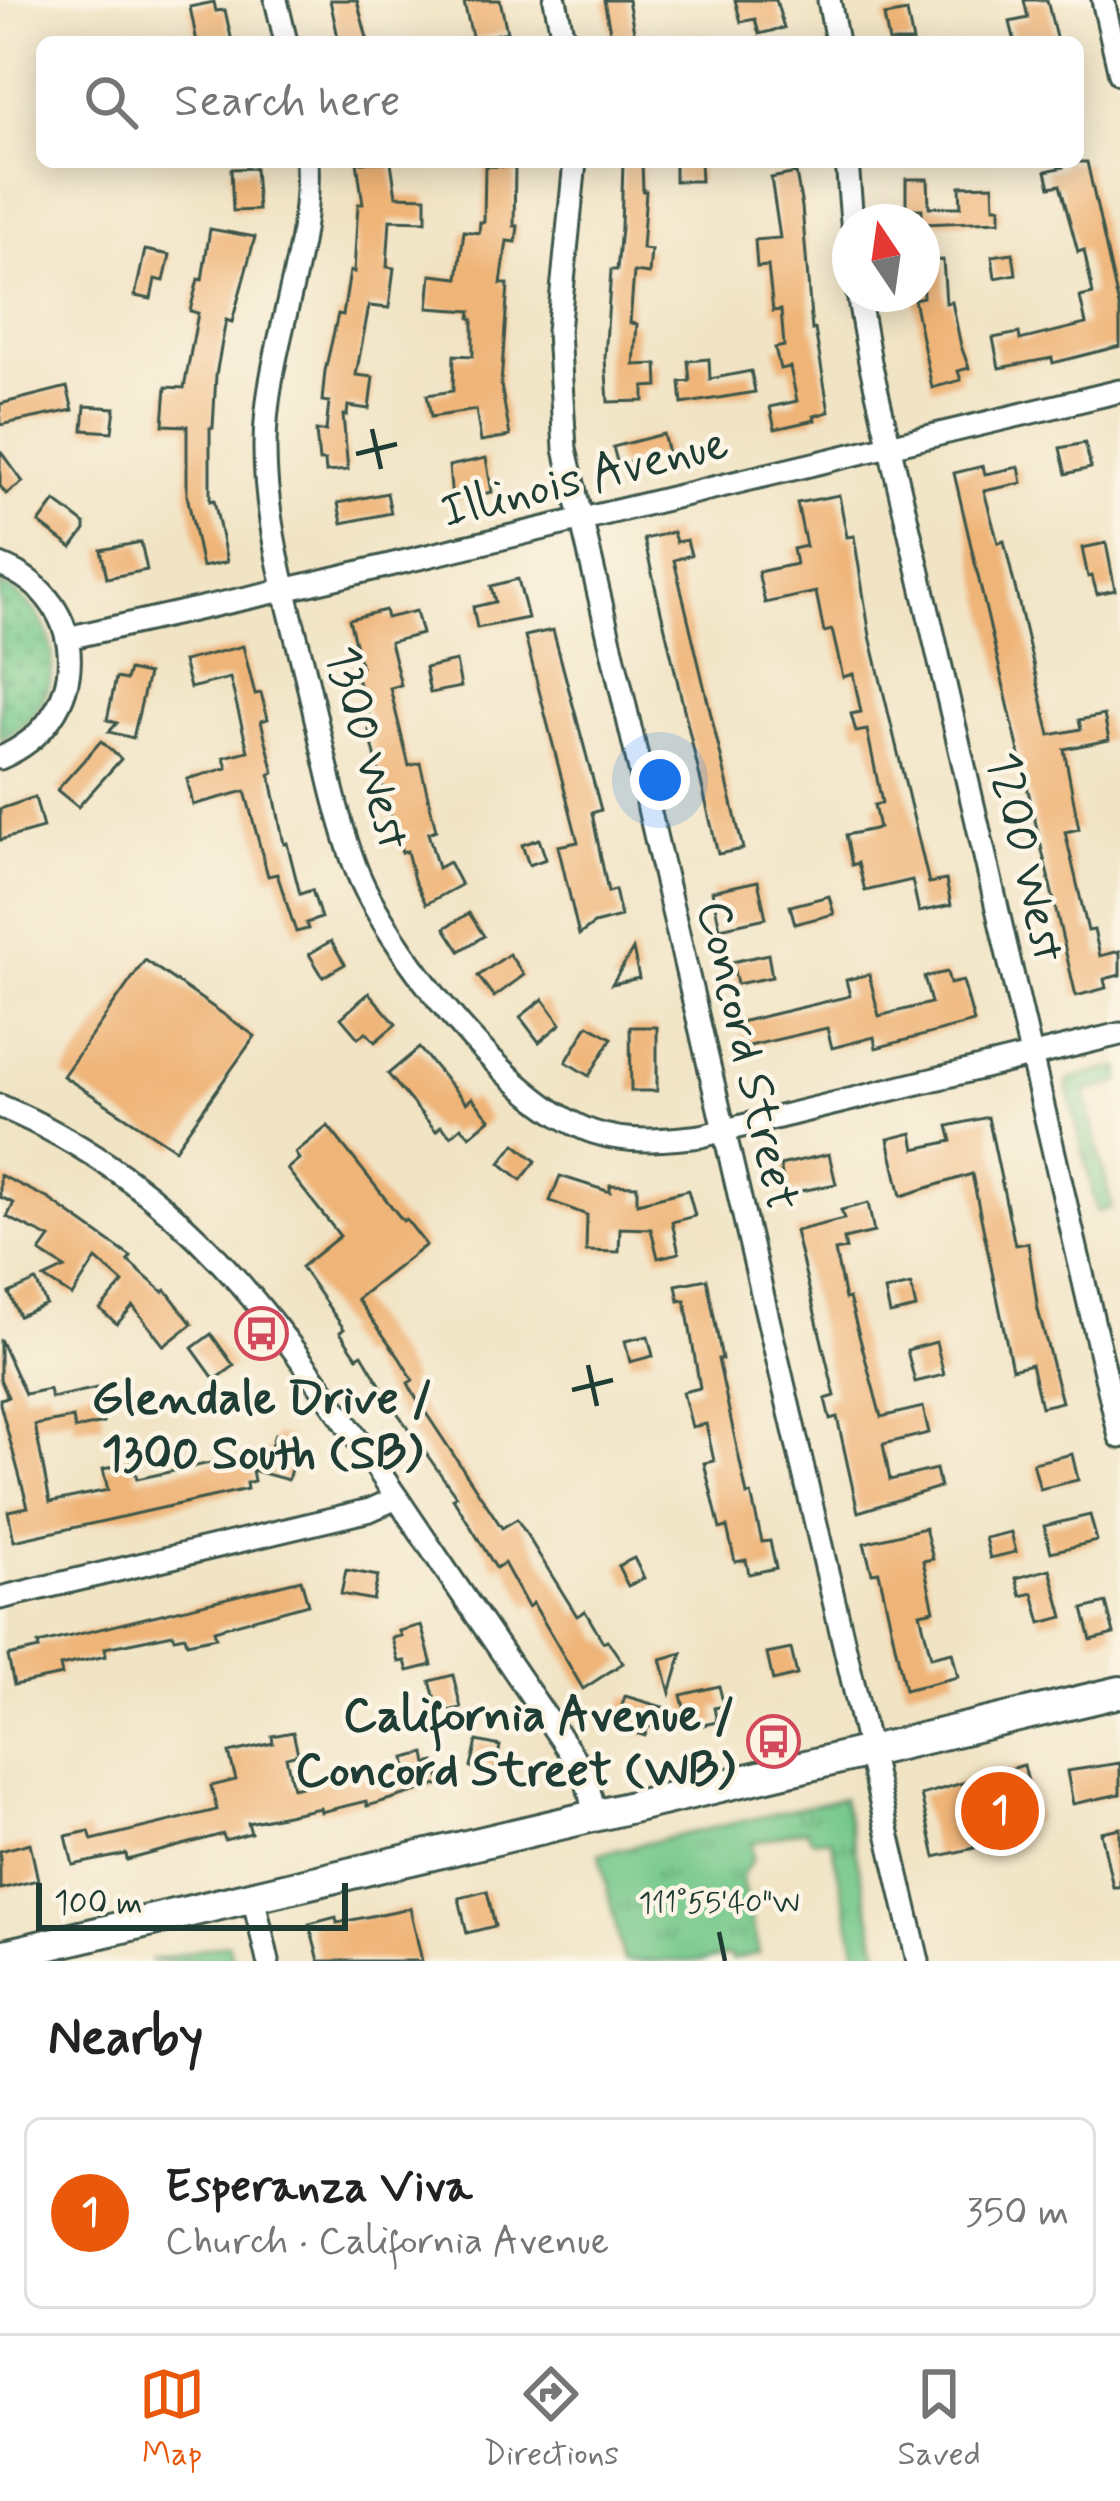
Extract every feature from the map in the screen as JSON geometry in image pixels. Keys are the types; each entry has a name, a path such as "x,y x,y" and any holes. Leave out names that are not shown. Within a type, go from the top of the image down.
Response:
{"main road":[{"path":"0,1956 1120,1692"}],"street":[{"path":"276,0 285,36"},
{"path":"554,0 563,36"},
{"path":"829,0 836,36"},
{"path":"1103,0 1120,74"},
{"name":"1300 West","path":"308,168 309,200 266,413 268,494 286,590 355,867 403,958 436,999 550,1108 591,1131 658,1141 725,1130 1120,1034"},
{"name":"Concord Street","path":"574,168 559,300 565,449 918,1961"},
{"path":"848,168 850,204"},
{"name":"1200 West","path":"862,312 1120,1437"},
{"name":"Illinois Avenue","path":"67,638 1120,391"},
{"path":"0,566 19,573 45,594 67,638 69,673 58,709 35,738 0,758"},
{"path":"0,1106 101,1160 143,1190 210,1248 254,1295 310,1368 574,1758 587,1781 595,1816"},
{"path":"0,1598 370,1510 397,1498"},
{"path":"253,1897 268,1961"}],"green space":[{"path":"0,584 40,618 52,662 39,706 23,725 0,740"},
{"path":"1120,1067 1120,1083 1085,1092 1111,1203 1111,1208 1097,1212 1067,1083"},
{"path":"843,1798 881,1961 853,1961 857,1956 830,1838 812,1840 807,1829 751,1843 753,1859 741,1877 759,1953 732,1960 730,1955 703,1961 624,1961 599,1854"},
{"path":"228,1943 233,1961 149,1961"}],"building":[{"path":"330,0 357,0 366,36 338,36"},
{"path":"500,0 507,32 472,36 464,3"},
{"path":"604,0 628,0 635,36 611,36"},
{"path":"735,0 776,0 784,28 759,34 755,19 741,22"},
{"path":"1024,0 1047,0 1056,36 1014,36 1010,22 1028,18"},
{"path":"214,2 216,11 225,10 231,36 196,36 190,7"},
{"path":"907,12 912,36 888,36 884,16"},
{"path":"1087,162 1120,311 1120,346 1053,363 1052,358 999,368 993,338 1019,333 1020,340 1086,324 1080,297 1093,294 1084,250 1078,252 1060,185 1050,187 1046,171 1084,168"},
{"path":"255,168 258,210 233,211 231,169"},
{"path":"358,168 392,168 396,196 426,197 426,221 390,220 387,267 394,268 389,308 369,306 356,375 373,377 369,409 348,406 343,415 348,470 326,472 325,461 319,461 316,431 326,431 325,371 338,314 343,315 350,271 354,272 358,204 363,204"},
{"path":"485,168 515,168 514,226 518,226 516,242 507,241 501,284 508,284 501,385 510,436 481,441 476,410 431,417 427,395 453,391 454,355 473,356 471,311 428,308 431,275 458,278 464,231 479,233 480,222 484,222"},
{"path":"623,168 642,168 646,191 642,249 651,250 649,274 634,272 630,323 637,324 634,365 657,364 658,386 644,387 644,401 608,402 605,358 611,270 617,270"},
{"path":"675,168 700,168 701,181 675,181"},
{"path":"796,173 812,330 829,412 775,429 770,407 797,401 790,367 780,369 775,348 784,346 781,310 773,311 768,266 757,267 755,240 780,238 771,178"},
{"path":"906,179 928,179 929,204 906,204"},
{"path":"993,185 1000,221 940,223 940,207 961,207 960,186"},
{"path":"210,229 255,237 232,322 226,320 210,428 210,501 214,500 227,562 202,567 187,495 187,426 163,425 166,387 184,388 198,313 190,311 198,279 202,280"},
{"path":"145,250 170,255 164,281 155,279 151,299 135,296"},
{"path":"1013,253 1016,274 995,278 992,256"},
{"path":"940,260 946,303 952,302 969,368 958,371 961,380 932,388 917,312 940,312"},
{"path":"709,359 710,379 751,371 755,392 682,404 680,382 690,381 688,361"},
{"path":"67,387 73,410 0,425 0,404"},
{"path":"85,406 115,408 112,432 83,430"},
{"path":"663,434 668,453 618,465 613,447"},
{"path":"1085,443 1091,468 1066,474 1060,448"},
{"path":"0,451 23,482 6,494 0,486"},
{"path":"486,458 492,492 452,500 449,466"},
{"path":"983,466 985,474 1019,467 1022,483 984,491 998,543 1004,541 1050,735 1081,729 1079,720 1104,715 1109,740 1064,749 1079,829 1065,832 1088,931 1094,930 1100,956 1120,951 1120,975 1104,979 1106,988 1076,996 954,473"},
{"path":"387,493 391,513 342,523 338,503"},
{"path":"839,495 847,537 854,536 870,636 929,883 946,880 951,905 919,912 912,880 865,891 858,863 852,865 846,835 879,828 874,805 882,803 867,730 856,732 851,714 861,712 853,674 843,677 832,630 824,632 816,592 765,603 758,572 796,564 793,549 806,546 797,503"},
{"path":"55,501 85,524 72,548 39,523"},
{"path":"673,532 676,542 687,540 691,555 674,560 743,849 718,854 644,539"},
{"path":"141,542 147,570 107,578 101,550"},
{"path":"1106,543 1115,590 1097,594 1082,548"},
{"path":"518,579 528,618 477,628 473,607 495,602 491,586"},
{"path":"385,610 387,618 416,611 422,634 390,642 401,685 390,688 409,766 420,763 436,830 428,833 438,868 449,862 461,885 426,904 407,851 402,853 385,798 369,730 373,729 354,669 361,667 349,619"},
{"path":"553,630 601,810 592,813 608,892 615,890 621,917 594,924 579,935 558,846 578,842 525,636"},
{"path":"243,646 255,694 261,693 268,719 261,721 284,844 300,894 312,890 321,918 296,932 277,874 268,876 245,791 193,805 187,779 227,768 224,757 248,751 230,678 190,688 183,661"},
{"path":"456,661 461,687 430,693 425,668"},
{"path":"129,670 148,674 133,738 109,732 117,723 107,720 116,678 126,680"},
{"path":"101,741 121,759 78,807 57,790"},
{"path":"35,797 43,828 0,840 0,809"},
{"path":"539,839 546,859 529,865 522,845"},
{"path":"758,881 766,918 720,928 712,891"},
{"path":"829,896 834,914 795,924 790,906"},
{"path":"469,913 484,936 460,951 445,928"},
{"path":"331,941 345,964 323,977 309,954"},
{"path":"633,949 639,978 612,984"},
{"path":"509,954 524,975 494,997 478,976"},
{"path":"768,954 772,977 737,984 732,962"},
{"path":"145,960 255,1036 175,1149 63,1076"},
{"path":"947,972 950,984 963,981 974,1022 876,1048 874,1037 832,1048 827,1028 745,1047 740,1022 850,996 846,980 869,974 879,1016 931,1003 924,977"},
{"path":"369,993 396,1024 375,1042 366,1032 358,1038 341,1018"},
{"path":"543,999 561,1024 539,1042 520,1017"},
{"path":"588,1025 612,1038 589,1076 566,1062"},
{"path":"630,1027 657,1027 657,1091 631,1091"},
{"path":"419,1048 466,1103 472,1098 490,1119 470,1136 461,1127 451,1136 441,1126 436,1131 388,1074"},
{"path":"988,1117 1015,1245 1028,1243 1038,1310 1062,1402 1041,1407 1031,1364 1012,1369 972,1174 901,1196 888,1139 912,1133 915,1149 952,1141 948,1126"},
{"path":"328,1126 426,1245 357,1299 399,1357 413,1380 408,1383 416,1398 502,1528 517,1519 577,1616 585,1611 603,1642 607,1640 623,1663 583,1689 533,1603 528,1607 504,1563 496,1568 456,1496 362,1354 357,1357 340,1332 344,1329 301,1267 340,1236 287,1169 299,1159 295,1153"},
{"path":"515,1144 536,1161 521,1180 500,1163"},
{"path":"829,1154 836,1184 786,1194 780,1165"},
{"path":"0,1175 49,1199 131,1257 128,1261 166,1290 192,1324 164,1346 133,1306 117,1324 100,1309 123,1283 96,1259 72,1296 44,1278 65,1268 40,1252 50,1238 7,1217 14,1203 0,1197"},
{"path":"560,1176 610,1192 610,1185 637,1186 637,1203 688,1190 695,1216 672,1222 679,1253 658,1258 651,1229 620,1228 619,1252 586,1251 587,1215 550,1201"},
{"path":"868,1203 874,1232 844,1239 846,1249 835,1251 845,1299 849,1298 881,1417 923,1407 929,1433 883,1444 890,1480 936,1469 940,1487 858,1512 837,1417 830,1419 825,1399 835,1396 795,1231 844,1219 841,1210"},
{"path":"707,1279 722,1359 718,1359 747,1495 751,1494 762,1542 770,1541 776,1568 749,1574 746,1560 735,1562 727,1527 720,1529 704,1463 714,1461 706,1424 692,1427 683,1392 700,1388 685,1300 679,1301 676,1285"},
{"path":"36,1281 46,1304 19,1316 9,1293"},
{"path":"911,1285 916,1308 890,1314 885,1291"},
{"path":"211,1334 234,1366 215,1380 192,1348"},
{"path":"648,1336 653,1356 630,1362 625,1341"},
{"path":"0,1339 25,1394 49,1389 51,1398 97,1388 104,1423 75,1429 73,1418 35,1425 50,1502 108,1490 103,1469 133,1462 137,1479 270,1450 275,1434 292,1438 289,1449 296,1451 288,1480 252,1470 254,1481 246,1483 247,1489 14,1541 8,1511 28,1507 0,1404 0,1399 8,1397 0,1379"},
{"path":"936,1342 944,1375 915,1382 907,1350"},
{"path":"1072,1454 1078,1480 1040,1489 1033,1463"},
{"path":"1090,1515 1097,1541 1051,1552 1044,1526"},
{"path":"925,1528 933,1559 923,1561 934,1610 920,1613 931,1657 952,1652 958,1677 905,1690 879,1572 872,1573 864,1543"},
{"path":"1011,1532 1016,1552 990,1558 985,1538"},
{"path":"634,1558 644,1578 628,1586 618,1566"},
{"path":"1050,1569 1063,1617 1041,1623 1033,1593 1021,1596 1016,1578"},
{"path":"346,1570 378,1576 373,1600 341,1594"},
{"path":"301,1580 308,1604 214,1630 216,1637 187,1643 185,1636 174,1638 173,1634 105,1648 106,1656 60,1666 62,1675 14,1685 8,1656 39,1649 38,1644"},
{"path":"1106,1603 1114,1634 1091,1640 1083,1609"},
{"path":"421,1625 432,1665 408,1671 405,1661 398,1662 392,1638"},
{"path":"791,1649 797,1675 773,1681 767,1654"},
{"path":"682,1653 670,1693 661,1659"},
{"path":"453,1675 461,1708 439,1713 430,1681"},
{"path":"719,1686 724,1706 714,1708 717,1722 689,1728 681,1695"},
{"path":"625,1696 666,1708 659,1729 648,1726 645,1736 615,1727"},
{"path":"293,1732 298,1754 286,1757 293,1788 407,1768 405,1758 425,1753 427,1764 435,1762 441,1784 367,1806 366,1801 248,1823 251,1833 225,1840 223,1834 127,1860 126,1854 73,1865 66,1836 89,1831 92,1840 217,1810 211,1786 236,1780 229,1753 273,1743 272,1736"},
{"path":"477,1741 500,1746 495,1772 471,1767"},
{"path":"1120,1763 1120,1794 1073,1804 1067,1771"},
{"path":"1024,1765 1037,1820 972,1836 974,1848 935,1857 921,1795"},
{"path":"1120,1828 1120,1887 1113,1887 1101,1832"},
{"path":"30,1843 38,1880 0,1889 0,1851"},
{"path":"487,1891 495,1926 467,1933 459,1898"},
{"path":"410,1908 422,1961 319,1961 309,1924"}],"place":[{"name":"Glendale Drive / 1300 South (SB)","path":"262,1333"},
{"name":"California Avenue / Concord Street (WB)","path":"774,1741"},
{"name":"Esperanza Viva","path":"1000,1811"}]}
